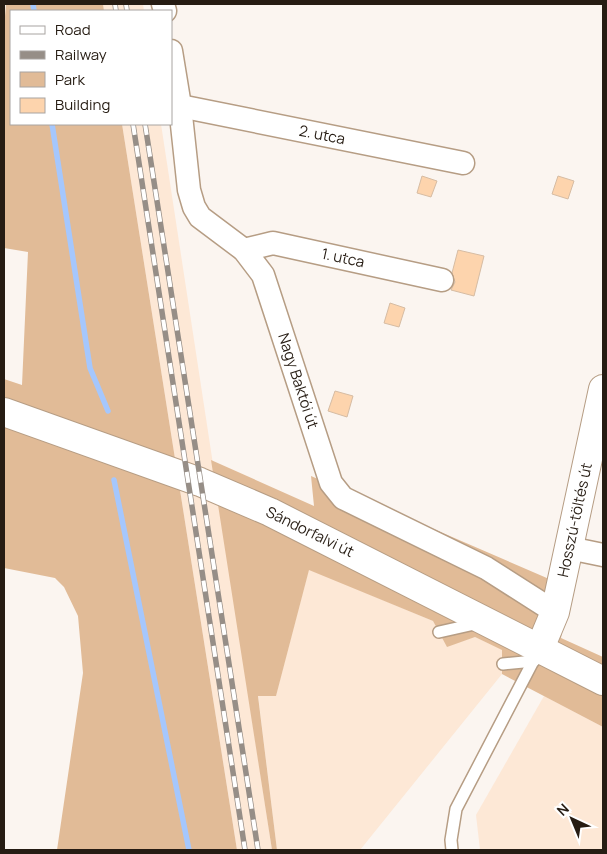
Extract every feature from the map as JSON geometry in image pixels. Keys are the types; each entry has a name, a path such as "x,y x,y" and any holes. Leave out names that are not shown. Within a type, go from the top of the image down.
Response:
{"main road":[{"name":"Hosszú-töltés út","path":"537,654 555,612 603,389"},
{"name":"Sándorfalvi út","path":"4,412 194,480 262,509 487,621 537,654 603,681"}],"street":[{"name":"Nagy Baktói út","path":"172,57 180,106 189,190 194,207 200,217 244,250 262,275 331,483 343,498 486,568 555,612"},
{"name":"2. utca","path":"180,106 463,163"},
{"name":"1. utca","path":"244,250 273,242 442,280"},
{"path":"569,548 603,555"}],"lane":[{"path":"439,632 487,621"},
{"path":"503,664 537,654"},
{"path":"452,850 451,840 456,809 537,654"}],"shaded area":[{"path":"103,4 143,4 144,10 104,10"},
{"path":"122,125 161,125 272,850 237,850"},
{"path":"309,569 433,621 447,646 475,637 503,650 502,674 360,850 277,850 258,695 276,695"},
{"path":"544,696 603,727 603,850 480,850 476,815"}],"green space":[{"path":"6,4 103,4 104,10 10,10 10,125 122,125 237,850 57,850 83,673 78,616 64,587 55,578 4,568 4,379 22,385 28,252 4,248 4,28"},
{"path":"211,460 314,506 311,476 570,588 561,638 603,657 603,727 502,674 502,650 475,637 447,647 433,621 309,570 276,696 258,696 277,850 272,850"}],"building":[{"path":"422,176 437,181 431,197 417,193"},
{"path":"558,176 574,181 568,199 552,194"},
{"path":"458,250 484,256 474,296 451,290 455,282 452,273"},
{"path":"390,303 405,308 399,327 384,323"},
{"path":"335,391 353,396 347,417 328,411"}],"waterway":[{"path":"33,4 34,10"},
{"path":"52,125 90,368 108,411"},
{"path":"114,480 189,850"}],"railway":[{"path":"115,4 116,10"},
{"path":"126,4 127,10"},
{"path":"133,125 245,850"},
{"path":"145,125 258,850"}]}
